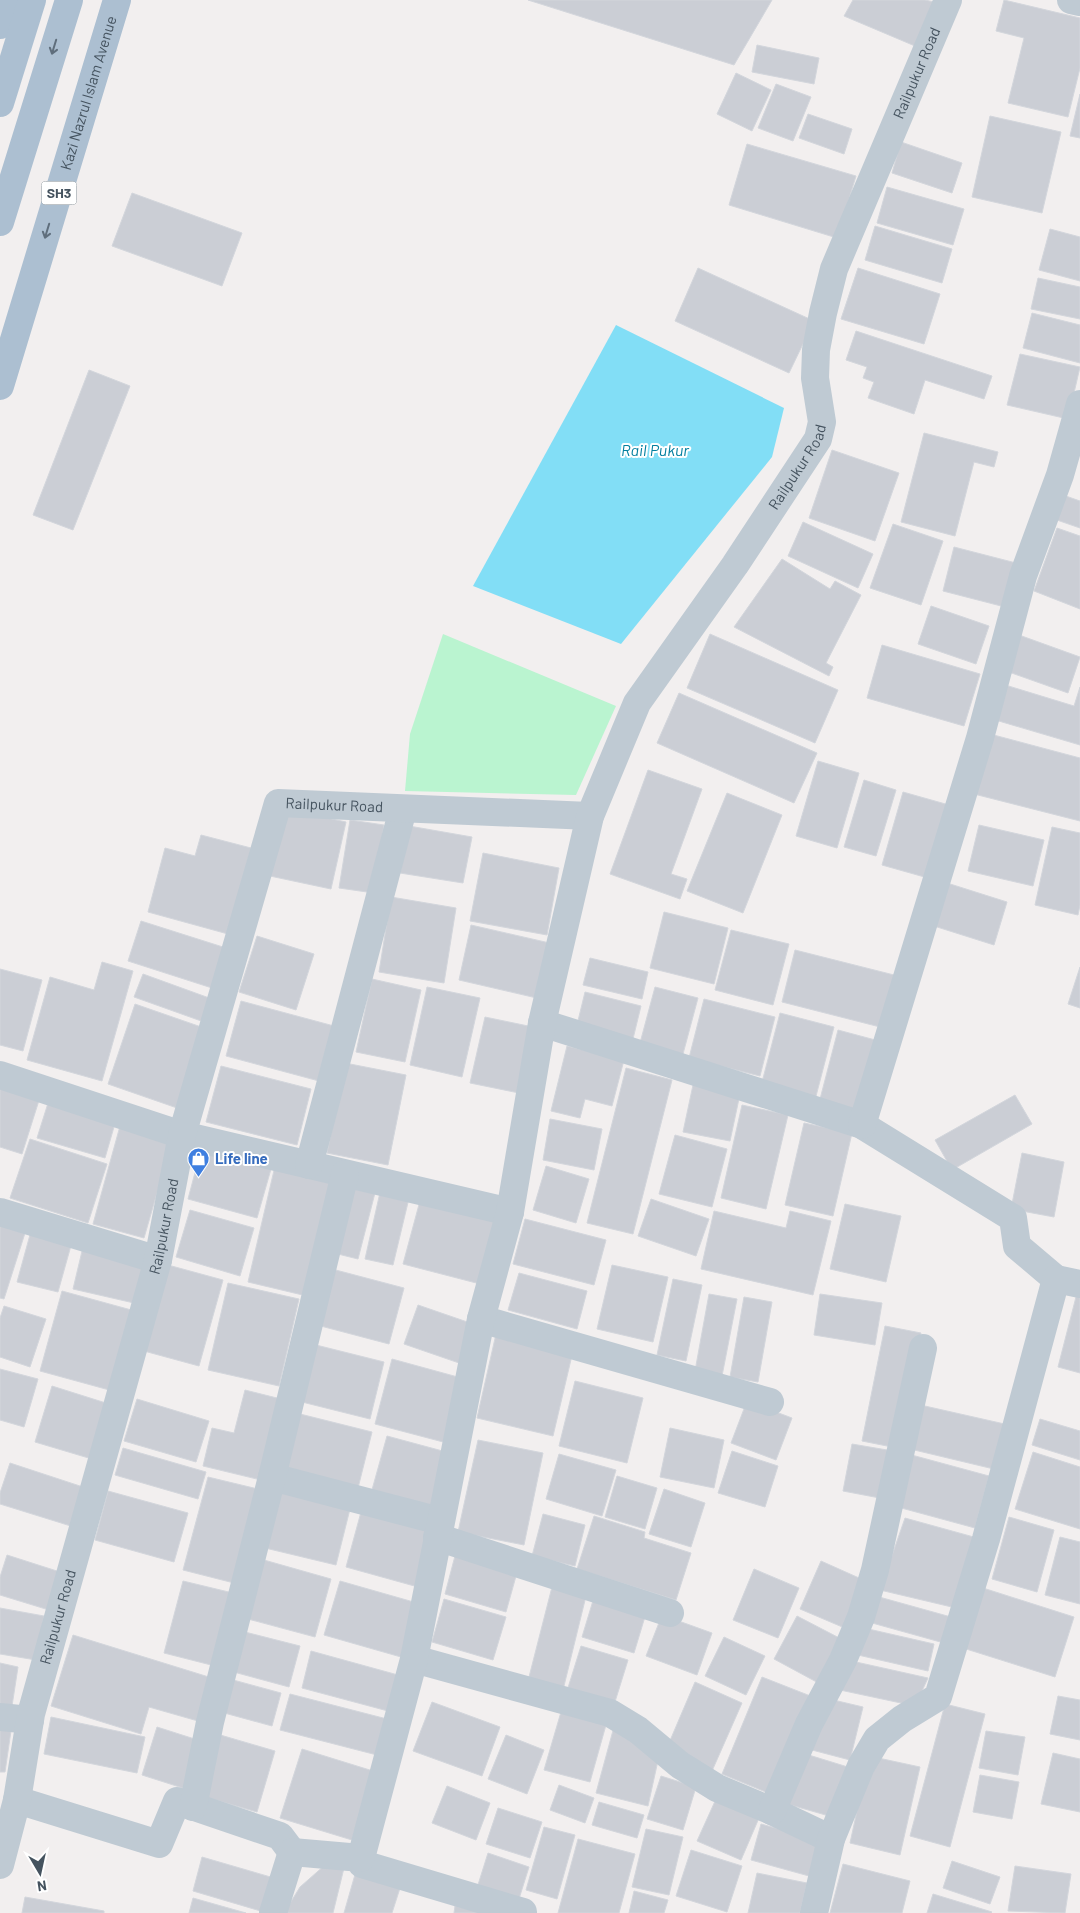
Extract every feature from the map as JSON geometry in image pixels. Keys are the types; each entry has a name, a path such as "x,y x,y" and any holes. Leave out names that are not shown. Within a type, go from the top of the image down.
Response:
{"main road":[{"path":"0,25 8,0"},
{"path":"0,103 32,0"},
{"path":"0,222 69,0"},
{"name":"Kazi Nazrul Islam Avenue","path":"0,386 117,0"}],"street":[{"name":"Railpukur Road","path":"361,1858 414,1659 438,1529 481,1319 510,1212 542,1023 590,816 637,703 735,565 818,439 822,422 815,378 816,350 834,269 948,0"},
{"path":"1070,0 1080,2"},
{"path":"862,1124 980,738 1023,576 1070,478 1080,404"},
{"name":"Railpukur Road","path":"0,1866 17,1800 30,1720 158,1260 182,1135 278,803 590,816"},
{"path":"309,1165 403,808"},
{"path":"542,1023 862,1124 1013,1218 1017,1246 1068,1281 938,1697 902,1719 877,1739 861,1766 831,1839 814,1913"},
{"path":"0,1075 182,1135 510,1212"},
{"path":"193,1807 210,1722 272,1477 345,1174"},
{"path":"0,1212 158,1260"},
{"path":"481,1319 770,1402"},
{"path":"772,1811 809,1724 844,1660 861,1618 875,1570 923,1348"},
{"path":"272,1477 438,1529 670,1613"},
{"path":"414,1659 610,1714 638,1730 680,1765 717,1788 831,1839"},
{"path":"0,1717 30,1720"},
{"path":"17,1800 159,1844 177,1801 280,1836 292,1852 361,1858 362,1864 524,1912"},
{"path":"273,1913 292,1852"}],"green space":[{"path":"443,634 616,706 576,795 405,791 410,734"}],"water":[{"name":"Rail Pukur","path":"616,325 784,408 772,457 621,644 473,586"}],"building":[{"path":"528,0 772,0 734,65"},
{"path":"853,0 925,0 934,2 915,46 844,16"},
{"path":"1004,0 1080,18 1080,68 1068,117 1008,103 1024,38 996,31"},
{"path":"757,45 819,58 814,84 752,72"},
{"path":"736,73 771,90 752,131 717,114"},
{"path":"776,84 811,97 793,141 758,128"},
{"path":"1080,94 1080,138 1070,136"},
{"path":"808,114 852,129 844,154 799,138"},
{"path":"990,116 1061,132 1042,213 972,197"},
{"path":"901,142 962,163 952,193 892,173"},
{"path":"747,144 856,176 837,238 729,205"},
{"path":"887,187 964,209 953,245 877,223"},
{"path":"132,193 242,233 222,286 112,246"},
{"path":"875,226 952,249 942,283 865,260"},
{"path":"1050,229 1080,237 1080,281 1039,270"},
{"path":"698,268 814,321 789,373 675,321"},
{"path":"858,268 940,294 924,344 841,319"},
{"path":"1038,278 1080,287 1080,319 1031,309"},
{"path":"1032,313 1080,325 1080,363 1023,348"},
{"path":"856,331 992,376 984,399 925,380 914,414 868,398 874,382 863,378 867,367 846,360"},
{"path":"1020,354 1080,367 1068,419 1007,405"},
{"path":"89,370 130,386 73,530 33,515"},
{"path":"924,433 998,452 994,467 974,462 955,536 901,522"},
{"path":"832,450 899,473 875,541 809,518"},
{"path":"1063,495 1080,501 1080,528 1054,519"},
{"path":"803,522 873,554 858,588 788,556"},
{"path":"893,524 943,541 921,605 870,588"},
{"path":"1057,528 1080,536 1080,609 1034,591"},
{"path":"954,547 1016,563 1005,607 943,591"},
{"path":"782,559 830,589 835,581 861,595 826,663 833,667 829,676 734,627"},
{"path":"931,606 989,626 976,664 918,644"},
{"path":"710,634 838,690 815,743 687,688"},
{"path":"1019,635 1080,657 1068,693 1006,671"},
{"path":"882,645 980,674 964,726 867,698"},
{"path":"1002,684 1074,706 1080,687 1080,745 992,719"},
{"path":"679,693 817,753 794,803 657,743"},
{"path":"990,734 1080,758 1080,821 974,794"},
{"path":"818,761 859,773 837,848 796,836"},
{"path":"648,770 702,789 671,874 687,879 680,899 610,874"},
{"path":"864,780 896,790 876,856 844,847"},
{"path":"903,792 949,805 928,878 882,865"},
{"path":"727,793 782,815 743,913 687,891"},
{"path":"284,809 346,822 331,889 270,876"},
{"path":"350,820 384,825 374,893 339,888"},
{"path":"979,825 1044,840 1033,886 968,871"},
{"path":"409,826 472,837 463,883 400,873"},
{"path":"1052,827 1080,833 1080,905 1078,915 1035,905"},
{"path":"201,835 251,848 228,934 148,912 165,848 195,856"},
{"path":"483,853 559,868 547,935 470,921"},
{"path":"947,883 1007,902 994,945 934,926"},
{"path":"391,897 456,908 444,983 379,972"},
{"path":"664,912 728,928 714,984 650,968"},
{"path":"141,921 226,948 212,988 128,961"},
{"path":"471,925 554,944 541,999 459,980"},
{"path":"731,930 789,944 773,1005 715,990"},
{"path":"257,936 314,954 296,1010 239,992"},
{"path":"795,950 898,976 884,1028 782,1002"},
{"path":"590,958 648,972 642,999 583,985"},
{"path":"102,962 133,971 102,1081 27,1060 50,977 94,990"},
{"path":"1080,967 1080,1008 1068,1004"},
{"path":"0,969 42,980 23,1051 0,1045"},
{"path":"143,974 212,999 204,1022 134,997"},
{"path":"372,979 421,990 405,1062 356,1052"},
{"path":"427,987 480,998 462,1077 410,1065"},
{"path":"655,987 698,998 683,1054 640,1043"},
{"path":"585,992 641,1006 632,1043 576,1029"},
{"path":"704,999 775,1017 760,1076 689,1058"},
{"path":"241,1001 334,1026 319,1081 226,1056"},
{"path":"135,1004 207,1029 180,1109 108,1084"},
{"path":"780,1013 834,1027 815,1100 761,1086"},
{"path":"485,1017 533,1027 519,1093 470,1083"},
{"path":"838,1030 879,1041 860,1113 819,1103"},
{"path":"567,1046 624,1060 612,1106 585,1099 580,1118 551,1111"},
{"path":"345,1063 406,1075 388,1165 327,1153"},
{"path":"221,1066 311,1089 297,1145 206,1122"},
{"path":"626,1068 672,1080 633,1234 587,1223"},
{"path":"0,1081 41,1094 22,1154 0,1147"},
{"path":"693,1085 740,1094 730,1141 683,1132"},
{"path":"1015,1095 1032,1124 952,1170 935,1140"},
{"path":"49,1100 116,1120 105,1158 37,1138"},
{"path":"742,1105 788,1115 766,1209 721,1198"},
{"path":"550,1119 602,1129 594,1170 543,1160"},
{"path":"804,1123 852,1133 833,1216 785,1205"},
{"path":"120,1126 172,1141 144,1238 93,1224"},
{"path":"675,1135 727,1149 712,1207 659,1194"},
{"path":"30,1139 107,1164 88,1223 10,1198"},
{"path":"201,1150 271,1169 257,1218 188,1199"},
{"path":"1022,1153 1064,1162 1054,1217 1011,1209"},
{"path":"275,1166 338,1181 311,1297 248,1282"},
{"path":"546,1166 589,1179 576,1223 533,1210"},
{"path":"348,1182 376,1189 358,1259 330,1252"},
{"path":"381,1188 410,1194 393,1265 365,1259"},
{"path":"421,1197 501,1218 484,1285 403,1264"},
{"path":"651,1199 709,1219 696,1256 638,1236"},
{"path":"845,1204 901,1216 886,1282 830,1269"},
{"path":"190,1210 254,1228 240,1276 176,1257"},
{"path":"714,1211 786,1228 790,1211 831,1221 813,1295 701,1269"},
{"path":"525,1219 606,1240 594,1285 513,1264"},
{"path":"0,1222 26,1230 4,1299 0,1298"},
{"path":"31,1231 72,1242 58,1292 17,1282"},
{"path":"83,1247 145,1262 134,1303 73,1289"},
{"path":"168,1265 223,1280 199,1366 144,1351"},
{"path":"612,1265 668,1277 653,1342 597,1329"},
{"path":"332,1269 404,1288 389,1344 317,1325"},
{"path":"519,1273 587,1291 577,1329 508,1310"},
{"path":"673,1279 702,1285 686,1361 657,1355"},
{"path":"228,1283 299,1299 279,1386 208,1370"},
{"path":"62,1291 135,1311 113,1391 40,1371"},
{"path":"1077,1293 1080,1294 1080,1373 1058,1367"},
{"path":"709,1294 737,1299 722,1376 695,1371"},
{"path":"820,1294 882,1303 875,1345 814,1335"},
{"path":"744,1297 772,1302 758,1382 730,1377"},
{"path":"418,1305 476,1325 462,1364 404,1344"},
{"path":"4,1306 46,1319 30,1367 0,1357 0,1318"},
{"path":"885,1326 921,1333 897,1448 862,1441"},
{"path":"496,1334 573,1351 553,1436 477,1418"},
{"path":"312,1344 384,1362 370,1419 298,1401"},
{"path":"392,1359 465,1379 447,1443 375,1424"},
{"path":"0,1369 38,1379 24,1427 0,1420"},
{"path":"575,1381 643,1398 627,1463 559,1446"},
{"path":"52,1386 109,1404 92,1459 35,1442"},
{"path":"245,1390 285,1400 265,1481 203,1466 212,1428 234,1433"},
{"path":"137,1399 209,1421 196,1462 124,1441"},
{"path":"747,1401 792,1418 776,1460 731,1443"},
{"path":"916,1404 1009,1425 998,1470 906,1448"},
{"path":"292,1412 372,1432 358,1488 279,1468"},
{"path":"1040,1419 1080,1431 1080,1460 1032,1445"},
{"path":"670,1428 724,1440 714,1488 660,1477"},
{"path":"387,1436 450,1453 433,1514 370,1497"},
{"path":"478,1440 543,1453 524,1545 458,1532"},
{"path":"852,1444 893,1451 885,1499 843,1491"},
{"path":"123,1448 206,1472 198,1499 115,1475"},
{"path":"732,1451 778,1466 765,1507 718,1493"},
{"path":"1033,1452 1080,1467 1080,1529 1015,1509"},
{"path":"559,1454 616,1470 602,1516 546,1499"},
{"path":"908,1454 989,1476 975,1528 894,1506"},
{"path":"10,1463 86,1488 74,1527 0,1504 0,1493"},
{"path":"617,1476 657,1488 645,1529 605,1517"},
{"path":"208,1477 262,1490 238,1584 183,1570"},
{"path":"275,1487 351,1505 336,1565 261,1547"},
{"path":"664,1489 705,1503 691,1547 649,1534"},
{"path":"108,1491 188,1513 174,1562 95,1540"},
{"path":"361,1512 433,1531 418,1587 346,1567"},
{"path":"543,1514 585,1525 575,1566 532,1556"},
{"path":"594,1516 645,1532 644,1538 691,1553 676,1600 577,1569"},
{"path":"1009,1517 1054,1530 1037,1592 992,1579"},
{"path":"905,1518 981,1539 956,1608 880,1590"},
{"path":"1060,1537 1080,1542 1080,1604 1045,1595"},
{"path":"456,1552 518,1569 506,1612 445,1594"},
{"path":"7,1555 60,1572 49,1610 0,1595 0,1577"},
{"path":"264,1560 331,1579 315,1637 248,1619"},
{"path":"821,1561 868,1582 847,1629 800,1609"},
{"path":"754,1569 799,1588 778,1638 733,1620"},
{"path":"183,1581 237,1594 219,1667 164,1653"},
{"path":"340,1581 417,1603 401,1657 324,1635"},
{"path":"553,1583 587,1592 563,1690 528,1681"},
{"path":"983,1588 1074,1617 1055,1677 963,1648"},
{"path":"595,1594 647,1610 634,1653 582,1637"},
{"path":"872,1595 951,1617 944,1643 865,1621"},
{"path":"444,1599 506,1617 493,1660 432,1642"},
{"path":"0,1608 44,1616 36,1660 0,1654"},
{"path":"662,1615 712,1633 697,1675 646,1656"},
{"path":"797,1616 847,1642 824,1686 774,1659"},
{"path":"864,1628 934,1644 928,1671 858,1655"},
{"path":"241,1631 300,1646 289,1687 230,1671"},
{"path":"73,1635 212,1678 198,1721 149,1707 141,1734 51,1706"},
{"path":"724,1637 765,1656 746,1695 705,1676"},
{"path":"581,1646 628,1660 614,1705 567,1691"},
{"path":"311,1651 398,1675 388,1711 302,1688"},
{"path":"856,1662 928,1678 915,1706 840,1690"},
{"path":"0,1663 18,1667 12,1706 0,1704"},
{"path":"762,1677 813,1697 773,1795 722,1774"},
{"path":"226,1678 281,1693 272,1726 217,1711"},
{"path":"695,1682 742,1703 712,1771 666,1750"},
{"path":"290,1694 387,1719 377,1755 280,1730"},
{"path":"1058,1696 1080,1700 1080,1740 1050,1734"},
{"path":"825,1698 863,1707 850,1760 812,1750"},
{"path":"432,1702 500,1727 482,1776 413,1751"},
{"path":"945,1704 985,1714 950,1847 910,1836"},
{"path":"561,1712 606,1725 590,1782 544,1770"},
{"path":"51,1717 145,1737 137,1773 44,1754"},
{"path":"0,1723 12,1724 5,1772 0,1772"},
{"path":"615,1723 659,1756 648,1806 596,1793"},
{"path":"157,1727 204,1742 189,1790 142,1775"},
{"path":"986,1731 1025,1737 1018,1775 979,1768"},
{"path":"217,1734 275,1751 257,1812 198,1795"},
{"path":"506,1735 544,1750 527,1794 488,1779"},
{"path":"302,1749 373,1771 352,1840 280,1818"},
{"path":"799,1752 851,1768 836,1818 784,1803"},
{"path":"1053,1753 1080,1759 1080,1812 1041,1804"},
{"path":"869,1756 920,1767 900,1855 850,1843"},
{"path":"980,1775 1019,1782 1012,1819 973,1812"},
{"path":"661,1776 696,1787 683,1830 647,1819"},
{"path":"559,1785 594,1798 585,1823 550,1810"},
{"path":"447,1786 490,1803 476,1840 432,1823"},
{"path":"716,1799 759,1818 741,1860 697,1841"},
{"path":"599,1802 644,1815 637,1838 592,1825"},
{"path":"498,1808 542,1822 530,1858 486,1844"},
{"path":"761,1824 819,1840 809,1876 751,1860"},
{"path":"544,1827 575,1835 557,1899 526,1890"},
{"path":"646,1829 683,1837 669,1895 632,1887"},
{"path":"578,1839 635,1854 619,1913 558,1913"},
{"path":"691,1850 742,1866 727,1912 676,1896"},
{"path":"488,1853 529,1867 518,1902 477,1888"},
{"path":"202,1857 274,1878 264,1912 193,1891"},
{"path":"952,1861 1000,1877 990,1904 943,1888"},
{"path":"843,1864 910,1881 902,1913 830,1913"},
{"path":"325,1865 344,1868 333,1913 284,1913 300,1887"},
{"path":"1015,1866 1071,1874 1065,1913 1008,1911"},
{"path":"356,1871 401,1885 392,1913 344,1913"},
{"path":"757,1873 807,1883 800,1913 748,1913"},
{"path":"634,1891 668,1900 664,1913 629,1913"},
{"path":"933,1894 992,1912 927,1913"},
{"path":"25,1897 104,1911 104,1913 22,1913"},
{"path":"193,1898 246,1913 189,1913"},
{"path":"455,1906 486,1913 454,1913"}],"place":[{"name":"Life line","path":"199,1178"}]}
